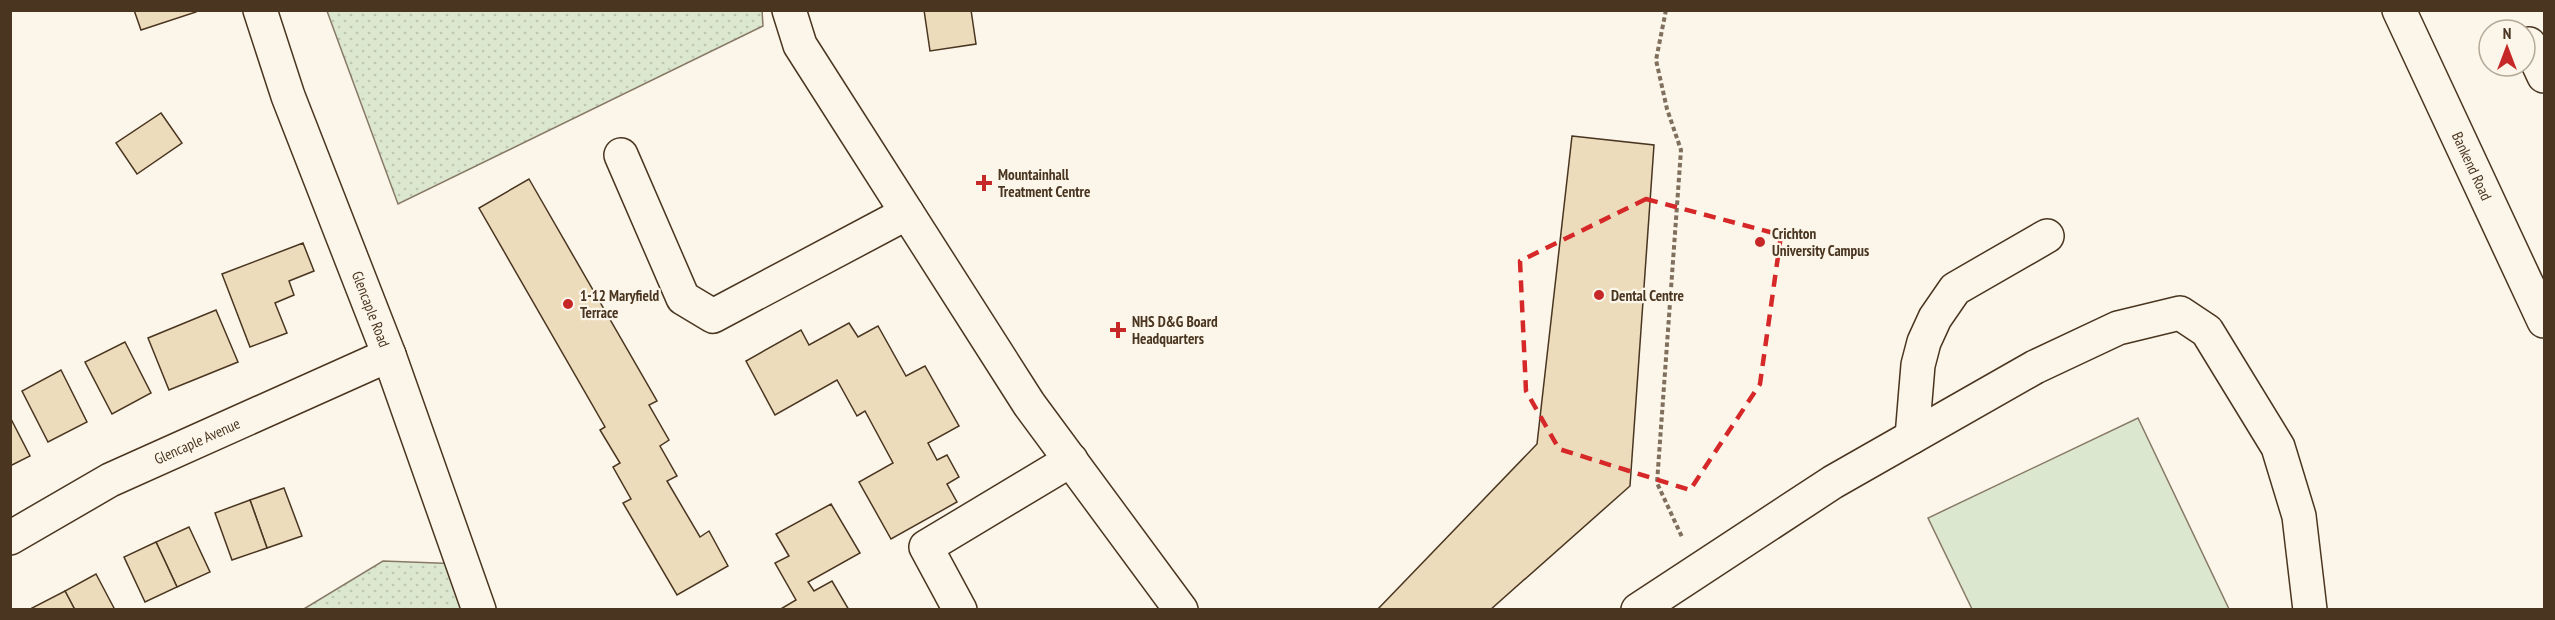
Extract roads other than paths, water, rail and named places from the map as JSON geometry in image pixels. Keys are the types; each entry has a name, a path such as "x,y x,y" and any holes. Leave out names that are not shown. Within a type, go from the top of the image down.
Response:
{"street":[{"name":"Glencaple Road","path":"260,10 288,96 389,356 479,609"},
{"path":"789,10 800,45 1029,404 1181,609"},
{"name":"Bankend Road","path":"2399,10 2535,277 2544,321"},
{"path":"2537,61 2544,76"},
{"path":"621,155 682,298 712,316 907,213"},
{"path":"1912,437 1918,365 1924,342 1935,318 1955,289 2047,236"},
{"path":"1638,609 1833,482 2035,367 2118,328 2180,313 2207,331 2278,447 2299,516 2310,609"},
{"name":"Glencaple Avenue","path":"10,538 110,480 389,356"},
{"path":"960,609 926,548 1071,460"}],"place":[{"name":"Mountainhall Treatment Centre","path":"984,183"},
{"name":"Crichton University Campus","path":"1760,242"},
{"name":"Dental Centre","path":"1599,295"},
{"name":"1-12 Maryfield Terrace","path":"568,304"},
{"name":"NHS D&G Board Headquarters","path":"1118,330"}]}
